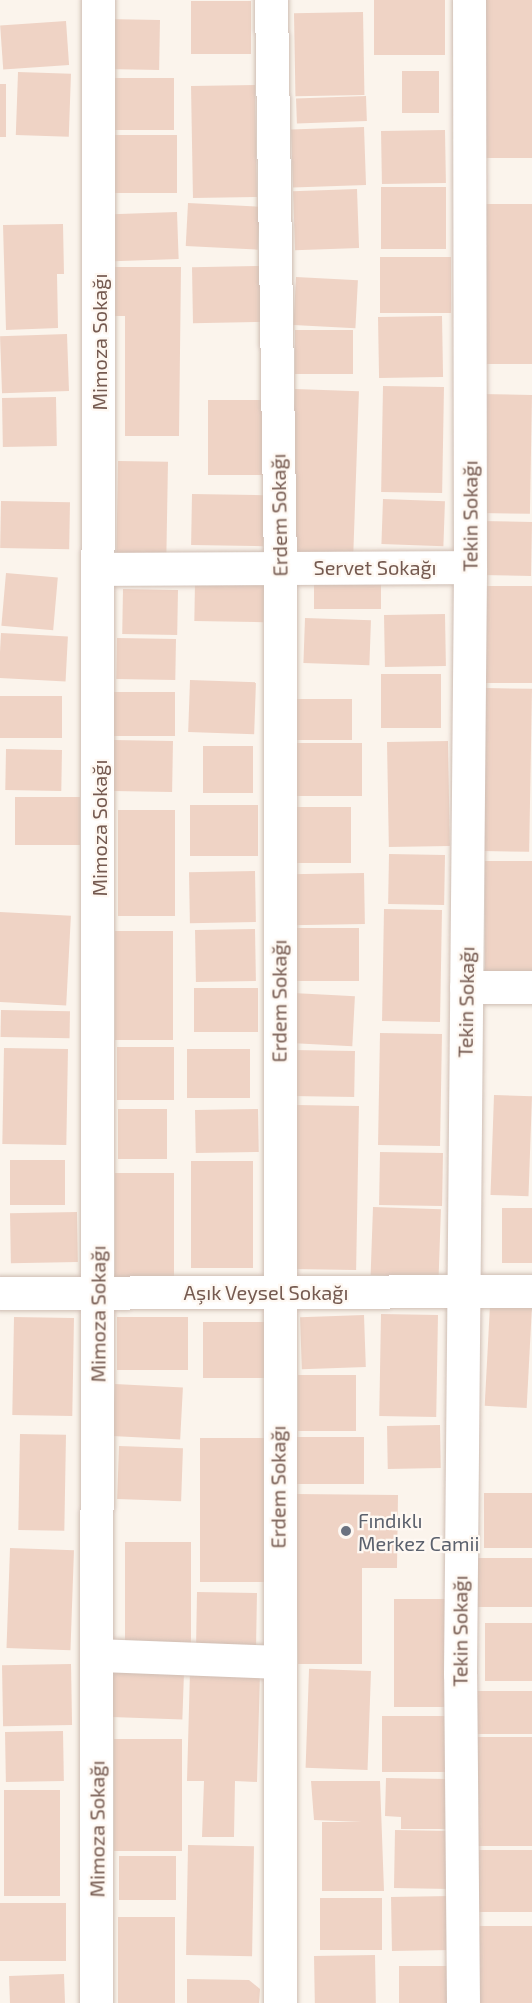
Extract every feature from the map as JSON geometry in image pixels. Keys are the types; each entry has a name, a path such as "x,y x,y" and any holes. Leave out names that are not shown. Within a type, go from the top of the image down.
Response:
{"street":[{"name":"Mimoza Sokağı","path":"96,2003 100,569 98,0"},
{"name":"Erdem Sokağı","path":"271,0 280,566 277,1662 280,2003"},
{"name":"Tekin Sokağı","path":"463,2003 463,1293 470,567 469,0"},
{"name":"Servet Sokağı","path":"100,569 280,566 470,567"},
{"path":"466,987 532,987"},
{"name":"Aşık Veysel Sokağı","path":"0,1293 532,1292"},
{"path":"98,1655 277,1662"}],"building":[{"path":"374,0 445,0 445,55 374,55"},
{"path":"484,0 532,0 532,158 484,158"},
{"path":"191,1 251,1 251,54 191,54"},
{"path":"363,12 364,95 295,96 294,13"},
{"path":"106,19 160,20 159,70 105,69"},
{"path":"66,21 69,65 3,69 0,26"},
{"path":"402,71 439,71 439,113 402,113"},
{"path":"18,72 71,74 69,137 16,135"},
{"path":"108,78 174,78 174,130 108,130"},
{"path":"0,84 6,84 6,137 0,137"},
{"path":"255,85 257,197 193,198 191,86"},
{"path":"366,96 367,121 297,123 296,98"},
{"path":"364,127 366,185 293,188 291,130"},
{"path":"445,130 446,183 382,184 381,131"},
{"path":"114,135 177,135 177,193 114,193"},
{"path":"381,187 446,187 446,249 381,249"},
{"path":"357,189 359,248 295,250 293,191"},
{"path":"188,203 260,207 258,250 186,246"},
{"path":"481,204 532,204 532,364 481,364"},
{"path":"177,212 179,259 114,261 112,214"},
{"path":"63,224 64,274 57,274 58,328 6,330 3,225"},
{"path":"380,257 451,257 451,313 380,313"},
{"path":"260,266 261,322 193,323 192,267"},
{"path":"108,267 181,267 179,436 125,436 125,316 108,316"},
{"path":"296,277 358,280 355,328 293,325"},
{"path":"442,316 443,377 379,378 378,317"},
{"path":"295,330 353,330 353,374 295,374"},
{"path":"67,334 69,391 2,393 0,336"},
{"path":"383,386 444,387 442,493 381,492"},
{"path":"295,389 359,391 353,559 289,557"},
{"path":"481,394 532,395 530,514 479,513"},
{"path":"56,397 57,446 3,447 2,398"},
{"path":"208,400 268,400 268,475 208,475"},
{"path":"118,461 168,462 166,567 116,566"},
{"path":"192,494 264,495 263,546 191,545"},
{"path":"383,499 445,501 443,546 381,544"},
{"path":"1,501 70,502 69,549 0,548"},
{"path":"481,521 532,522 531,576 480,575"},
{"path":"6,573 58,578 53,630 1,626"},
{"path":"314,574 381,574 381,609 314,609"},
{"path":"195,582 264,583 263,622 194,621"},
{"path":"485,586 532,586 532,683 485,683"},
{"path":"123,589 178,590 177,635 122,634"},
{"path":"445,614 446,666 385,667 384,615"},
{"path":"305,618 371,620 369,665 303,663"},
{"path":"1,633 68,637 66,681 0,678"},
{"path":"117,638 176,639 175,680 116,679"},
{"path":"381,674 441,674 441,728 381,728"},
{"path":"190,680 256,682 254,734 188,732"},
{"path":"485,688 532,689 529,852 482,851"},
{"path":"113,692 175,692 175,736 113,736"},
{"path":"0,696 62,696 62,738 0,738"},
{"path":"296,699 352,699 352,740 296,740"},
{"path":"114,740 173,741 172,792 113,791"},
{"path":"448,741 450,846 389,847 387,742"},
{"path":"297,743 362,743 362,796 297,796"},
{"path":"203,746 253,746 253,793 203,793"},
{"path":"6,749 62,750 61,791 5,790"},
{"path":"15,797 80,797 80,845 15,845"},
{"path":"190,805 258,805 258,856 190,856"},
{"path":"297,807 351,807 351,863 297,863"},
{"path":"118,810 175,810 175,916 118,916"},
{"path":"389,854 445,855 444,905 388,904"},
{"path":"485,861 532,861 532,976 485,976"},
{"path":"255,871 256,922 190,923 189,872"},
{"path":"364,873 365,924 291,925 290,874"},
{"path":"384,909 442,910 440,1022 382,1021"},
{"path":"0,912 71,916 66,1006 0,1002"},
{"path":"295,928 359,928 359,981 295,981"},
{"path":"255,929 256,981 196,982 195,930"},
{"path":"115,931 173,931 173,1040 115,1040"},
{"path":"194,988 258,988 258,1032 194,1032"},
{"path":"293,993 355,996 352,1046 290,1043"},
{"path":"1,1010 70,1011 70,1038 1,1037"},
{"path":"380,1033 442,1034 440,1146 378,1145"},
{"path":"117,1047 174,1047 174,1100 117,1100"},
{"path":"4,1048 68,1049 66,1145 2,1144"},
{"path":"187,1049 250,1049 250,1098 187,1098"},
{"path":"292,1050 355,1051 354,1097 291,1096"},
{"path":"494,1095 532,1096 528,1196 491,1195"},
{"path":"296,1105 359,1106 356,1270 293,1269"},
{"path":"118,1109 167,1109 167,1159 118,1159"},
{"path":"258,1109 259,1152 196,1153 195,1110"},
{"path":"380,1152 443,1153 442,1206 379,1205"},
{"path":"10,1160 65,1160 65,1205 10,1205"},
{"path":"191,1161 253,1161 253,1268 191,1268"},
{"path":"115,1173 174,1173 174,1279 115,1279"},
{"path":"373,1207 441,1209 439,1277 371,1275"},
{"path":"502,1208 532,1208 532,1263 502,1263"},
{"path":"77,1212 78,1262 11,1263 10,1213"},
{"path":"490,1305 532,1307 527,1408 485,1406"},
{"path":"381,1314 438,1315 436,1417 379,1416"},
{"path":"364,1315 366,1367 302,1369 300,1317"},
{"path":"14,1317 74,1318 72,1416 12,1415"},
{"path":"117,1317 188,1317 188,1370 117,1370"},
{"path":"203,1322 266,1322 266,1378 203,1378"},
{"path":"298,1375 356,1375 356,1431 298,1431"},
{"path":"115,1384 183,1388 180,1439 112,1436"},
{"path":"440,1425 441,1468 388,1469 387,1426"},
{"path":"20,1434 66,1435 64,1531 18,1530"},
{"path":"287,1437 364,1437 364,1484 287,1484"},
{"path":"200,1438 268,1438 268,1582 200,1582"},
{"path":"119,1446 183,1448 181,1501 117,1499"},
{"path":"484,1493 532,1493 532,1548 484,1548"},
{"path":"295,1494 398,1495 397,1568 362,1568 362,1664 298,1664"},
{"path":"125,1542 191,1542 191,1650 125,1650"},
{"path":"10,1548 74,1550 70,1650 7,1648"},
{"path":"472,1558 532,1558 532,1607 472,1607"},
{"path":"197,1592 257,1593 256,1650 196,1649"},
{"path":"394,1599 449,1599 449,1707 394,1707"},
{"path":"485,1623 532,1623 532,1681 485,1681"},
{"path":"71,1664 72,1725 3,1726 2,1665"},
{"path":"309,1669 371,1671 368,1770 306,1768"},
{"path":"113,1671 184,1673 182,1719 111,1717"},
{"path":"190,1671 260,1672 257,1782 235,1781 234,1837 202,1837 204,1781 187,1781"},
{"path":"470,1691 532,1691 532,1734 470,1734"},
{"path":"382,1716 447,1716 447,1772 382,1772"},
{"path":"63,1731 64,1781 6,1782 5,1732"},
{"path":"471,1737 532,1737 532,1846 471,1846"},
{"path":"114,1739 182,1739 182,1851 114,1851"},
{"path":"386,1778 448,1779 447,1829 401,1829 401,1817 385,1816"},
{"path":"311,1781 380,1781 384,1891 322,1891 322,1822 362,1822 314,1820"},
{"path":"4,1790 60,1790 60,1896 4,1896"},
{"path":"395,1830 451,1831 450,1889 394,1888"},
{"path":"188,1845 254,1846 252,1956 186,1955"},
{"path":"469,1850 532,1850 532,1912 469,1912"},
{"path":"119,1856 176,1856 176,1900 119,1900"},
{"path":"450,1896 451,1950 392,1951 391,1897"},
{"path":"320,1898 382,1898 382,1950 320,1950"},
{"path":"0,1903 66,1903 66,1961 0,1961"},
{"path":"118,1917 175,1917 175,2003 118,2003"},
{"path":"478,1926 532,1926 532,2003 478,2003"},
{"path":"375,1955 376,2003 315,2003 314,1956"},
{"path":"399,1966 453,1966 453,2003 399,2003"},
{"path":"64,1974 65,2003 10,2003 9,1976"},
{"path":"187,1979 249,1980 260,1989 259,2003 187,2003"}],"place":[{"name":"Fındıklı Merkez Camii","path":"346,1531"}]}
